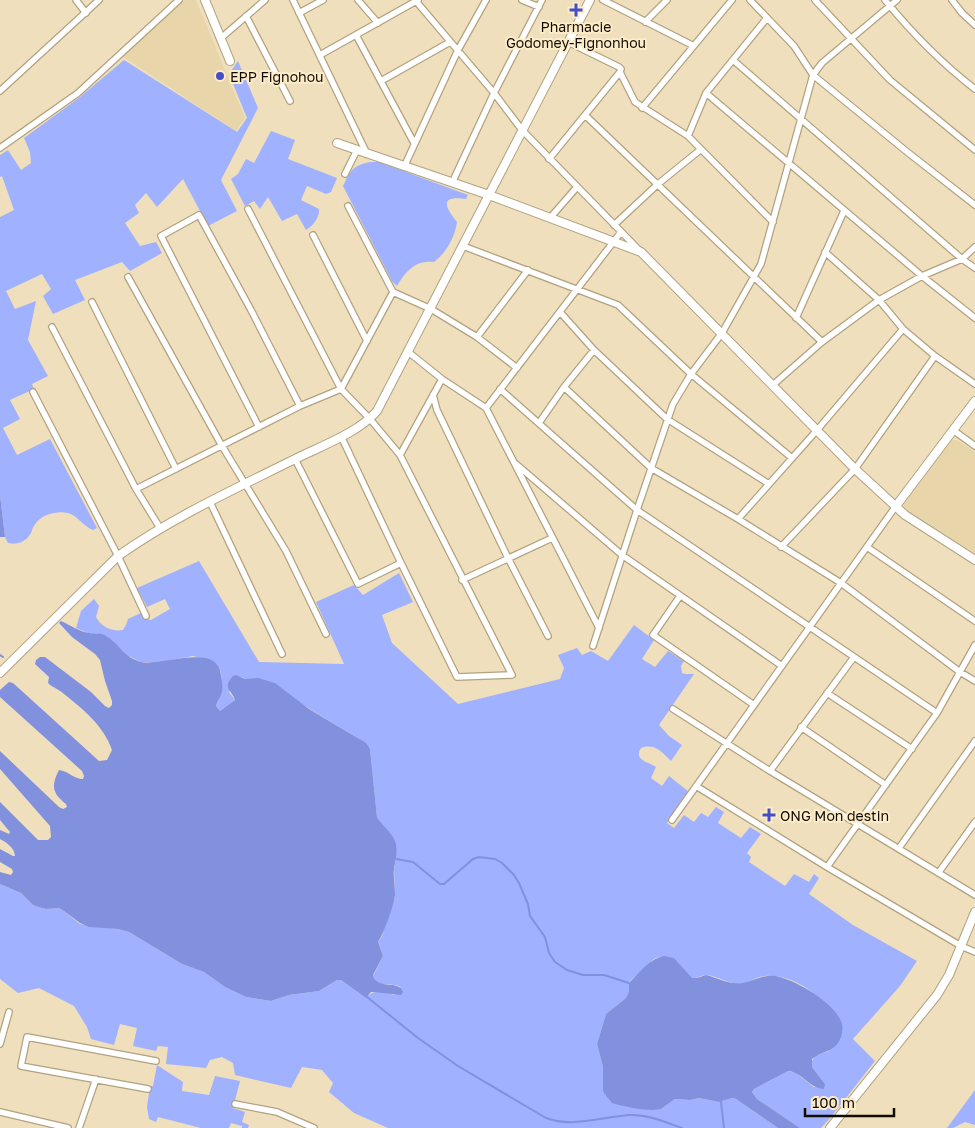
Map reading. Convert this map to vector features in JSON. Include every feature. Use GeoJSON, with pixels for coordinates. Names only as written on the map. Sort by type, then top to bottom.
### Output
{"type":"FeatureCollection","features":[{"type":"Feature","properties":{"kind":"street"},"geometry":{"type":"LineString","coordinates":[[76,0],[86,13]]}},
{"type":"Feature","properties":{"kind":"street"},"geometry":{"type":"LineString","coordinates":[[0,91],[99,0]]}},
{"type":"Feature","properties":{"kind":"street"},"geometry":{"type":"LineString","coordinates":[[0,148],[78,93],[179,0]]}},
{"type":"Feature","properties":{"kind":"street"},"geometry":{"type":"LineString","coordinates":[[204,0],[230,61]]}},
{"type":"Feature","properties":{"kind":"street"},"geometry":{"type":"LineString","coordinates":[[221,38],[265,0]]}},
{"type":"Feature","properties":{"kind":"street"},"geometry":{"type":"LineString","coordinates":[[293,0],[367,154]]}},
{"type":"Feature","properties":{"kind":"street"},"geometry":{"type":"LineString","coordinates":[[299,13],[323,0]]}},
{"type":"Feature","properties":{"kind":"street"},"geometry":{"type":"LineString","coordinates":[[358,0],[378,23]]}},
{"type":"Feature","properties":{"kind":"street"},"geometry":{"type":"LineString","coordinates":[[320,55],[417,0],[522,130],[549,159],[774,384],[855,468],[905,515],[975,560]]}},
{"type":"Feature","properties":{"kind":"street"},"geometry":{"type":"LineString","coordinates":[[404,167],[458,50],[486,0]]}},
{"type":"Feature","properties":{"kind":"street"},"geometry":{"type":"LineString","coordinates":[[522,0],[539,7]]}},
{"type":"Feature","properties":{"kind":"street"},"geometry":{"type":"LineString","coordinates":[[452,183],[494,93],[542,0]]}},
{"type":"Feature","properties":{"kind":"street"},"geometry":{"type":"LineString","coordinates":[[0,673],[118,556],[160,528],[341,436],[370,419],[377,411],[407,351],[431,309],[590,0]]}},
{"type":"Feature","properties":{"kind":"street"},"geometry":{"type":"LineString","coordinates":[[603,0],[692,45]]}},
{"type":"Feature","properties":{"kind":"street"},"geometry":{"type":"LineString","coordinates":[[645,22],[667,0]]}},
{"type":"Feature","properties":{"kind":"street"},"geometry":{"type":"LineString","coordinates":[[642,108],[692,45],[732,0]]}},
{"type":"Feature","properties":{"kind":"street"},"geometry":{"type":"LineString","coordinates":[[750,0],[794,46],[813,75],[906,152],[975,205]]}},
{"type":"Feature","properties":{"kind":"street"},"geometry":{"type":"LineString","coordinates":[[815,0],[890,80],[975,150]]}},
{"type":"Feature","properties":{"kind":"street"},"geometry":{"type":"LineString","coordinates":[[885,0],[940,61],[975,89]]}},
{"type":"Feature","properties":{"kind":"street"},"geometry":{"type":"LineString","coordinates":[[593,646],[667,419],[691,374],[722,332],[761,264],[813,75],[822,63],[897,0]]}},
{"type":"Feature","properties":{"kind":"street"},"geometry":{"type":"LineString","coordinates":[[952,0],[975,25]]}},
{"type":"Feature","properties":{"kind":"street"},"geometry":{"type":"LineString","coordinates":[[246,16],[290,101]]}},
{"type":"Feature","properties":{"kind":"street"},"geometry":{"type":"LineString","coordinates":[[688,136],[706,93],[768,18]]}},
{"type":"Feature","properties":{"kind":"street"},"geometry":{"type":"LineString","coordinates":[[356,35],[414,143]]}},
{"type":"Feature","properties":{"kind":"street"},"geometry":{"type":"LineString","coordinates":[[381,81],[450,42]]}},
{"type":"Feature","properties":{"kind":"street"},"geometry":{"type":"LineString","coordinates":[[568,42],[619,67],[630,95],[635,102],[688,136],[773,222]]}},
{"type":"Feature","properties":{"kind":"street"},"geometry":{"type":"LineString","coordinates":[[733,60],[975,268]]}},
{"type":"Feature","properties":{"kind":"street"},"geometry":{"type":"LineString","coordinates":[[549,159],[620,72]]}},
{"type":"Feature","properties":{"kind":"street"},"geometry":{"type":"LineString","coordinates":[[706,93],[844,211],[975,318]]}},
{"type":"Feature","properties":{"kind":"street"},"geometry":{"type":"LineString","coordinates":[[586,116],[822,342]]}},
{"type":"Feature","properties":{"kind":"street"},"geometry":{"type":"LineString","coordinates":[[338,143],[488,195],[641,252]]}},
{"type":"Feature","properties":{"kind":"street"},"geometry":{"type":"LineString","coordinates":[[345,174],[357,150]]}},
{"type":"Feature","properties":{"kind":"street"},"geometry":{"type":"LineString","coordinates":[[614,225],[658,184],[700,150]]}},
{"type":"Feature","properties":{"kind":"street"},"geometry":{"type":"LineString","coordinates":[[550,218],[577,187]]}},
{"type":"Feature","properties":{"kind":"street"},"geometry":{"type":"LineString","coordinates":[[348,206],[393,292],[431,309],[477,336],[517,368]]}},
{"type":"Feature","properties":{"kind":"street"},"geometry":{"type":"LineString","coordinates":[[248,209],[341,388],[400,455],[512,675],[457,677],[341,436]]}},
{"type":"Feature","properties":{"kind":"street"},"geometry":{"type":"LineString","coordinates":[[796,318],[844,211]]}},
{"type":"Feature","properties":{"kind":"street"},"geometry":{"type":"LineString","coordinates":[[260,427],[161,236],[199,215],[251,310],[300,406]]}},
{"type":"Feature","properties":{"kind":"street"},"geometry":{"type":"LineString","coordinates":[[486,408],[621,232]]}},
{"type":"Feature","properties":{"kind":"street"},"geometry":{"type":"LineString","coordinates":[[313,235],[367,341]]}},
{"type":"Feature","properties":{"kind":"street"},"geometry":{"type":"LineString","coordinates":[[463,246],[618,306],[691,374],[792,458]]}},
{"type":"Feature","properties":{"kind":"street"},"geometry":{"type":"LineString","coordinates":[[774,384],[822,342],[879,300],[922,276],[962,258],[975,248]]}},
{"type":"Feature","properties":{"kind":"street"},"geometry":{"type":"LineString","coordinates":[[825,252],[879,300],[903,329],[935,356],[975,384]]}},
{"type":"Feature","properties":{"kind":"street"},"geometry":{"type":"LineString","coordinates":[[477,336],[528,270]]}},
{"type":"Feature","properties":{"kind":"street"},"geometry":{"type":"LineString","coordinates":[[128,277],[222,446],[286,551],[326,634]]}},
{"type":"Feature","properties":{"kind":"street"},"geometry":{"type":"LineString","coordinates":[[136,489],[300,406],[341,388],[393,292]]}},
{"type":"Feature","properties":{"kind":"street"},"geometry":{"type":"LineString","coordinates":[[92,302],[176,469]]}},
{"type":"Feature","properties":{"kind":"street"},"geometry":{"type":"LineString","coordinates":[[560,312],[594,350],[667,419],[769,484]]}},
{"type":"Feature","properties":{"kind":"street"},"geometry":{"type":"LineString","coordinates":[[52,327],[136,489],[160,528]]}},
{"type":"Feature","properties":{"kind":"street"},"geometry":{"type":"LineString","coordinates":[[738,519],[903,329]]}},
{"type":"Feature","properties":{"kind":"street"},"geometry":{"type":"LineString","coordinates":[[539,423],[564,387],[594,350]]}},
{"type":"Feature","properties":{"kind":"street"},"geometry":{"type":"LineString","coordinates":[[407,351],[486,408],[599,628]]}},
{"type":"Feature","properties":{"kind":"street"},"geometry":{"type":"LineString","coordinates":[[781,547],[855,468],[935,356]]}},
{"type":"Feature","properties":{"kind":"street"},"geometry":{"type":"LineString","coordinates":[[400,455],[442,378]]}},
{"type":"Feature","properties":{"kind":"street"},"geometry":{"type":"LineString","coordinates":[[564,387],[651,468],[841,583],[960,672],[975,681]]}},
{"type":"Feature","properties":{"kind":"street"},"geometry":{"type":"LineString","coordinates":[[500,389],[637,510],[937,713]]}},
{"type":"Feature","properties":{"kind":"street"},"geometry":{"type":"LineString","coordinates":[[33,392],[118,556],[146,616]]}},
{"type":"Feature","properties":{"kind":"street"},"geometry":{"type":"LineString","coordinates":[[433,395],[437,410],[508,558],[548,636]]}},
{"type":"Feature","properties":{"kind":"street"},"geometry":{"type":"LineString","coordinates":[[672,820],[896,506],[975,401]]}},
{"type":"Feature","properties":{"kind":"street"},"geometry":{"type":"LineString","coordinates":[[952,430],[975,446]]}},
{"type":"Feature","properties":{"kind":"street"},"geometry":{"type":"LineString","coordinates":[[295,459],[358,584],[401,563]]}},
{"type":"Feature","properties":{"kind":"street"},"geometry":{"type":"LineString","coordinates":[[513,461],[622,555],[782,666]]}},
{"type":"Feature","properties":{"kind":"street"},"geometry":{"type":"LineString","coordinates":[[210,502],[282,654]]}},
{"type":"Feature","properties":{"kind":"street"},"geometry":{"type":"LineString","coordinates":[[462,580],[552,538]]}},
{"type":"Feature","properties":{"kind":"street"},"geometry":{"type":"LineString","coordinates":[[867,547],[975,621]]}},
{"type":"Feature","properties":{"kind":"street"},"geometry":{"type":"LineString","coordinates":[[680,596],[653,635],[754,705]]}},
{"type":"Feature","properties":{"kind":"street"},"geometry":{"type":"LineString","coordinates":[[827,866],[937,713],[975,645]]}},
{"type":"Feature","properties":{"kind":"street"},"geometry":{"type":"LineString","coordinates":[[770,771],[854,657]]}},
{"type":"Feature","properties":{"kind":"street"},"geometry":{"type":"LineString","coordinates":[[827,693],[912,749]]}},
{"type":"Feature","properties":{"kind":"street"},"geometry":{"type":"LineString","coordinates":[[673,709],[726,744],[975,895]]}},
{"type":"Feature","properties":{"kind":"street"},"geometry":{"type":"LineString","coordinates":[[801,727],[886,784]]}},
{"type":"Feature","properties":{"kind":"street"},"geometry":{"type":"LineString","coordinates":[[898,848],[975,741]]}},
{"type":"Feature","properties":{"kind":"street"},"geometry":{"type":"LineString","coordinates":[[696,786],[961,946],[975,952]]}},
{"type":"Feature","properties":{"kind":"street"},"geometry":{"type":"LineString","coordinates":[[939,872],[975,822]]}},
{"type":"Feature","properties":{"kind":"street"},"geometry":{"type":"LineString","coordinates":[[830,1128],[937,995],[949,975],[975,912]]}},
{"type":"Feature","properties":{"kind":"street"},"geometry":{"type":"LineString","coordinates":[[0,1044],[9,1012]]}},
{"type":"Feature","properties":{"kind":"street"},"geometry":{"type":"LineString","coordinates":[[148,1089],[21,1066],[27,1037],[156,1060]]}},
{"type":"Feature","properties":{"kind":"street"},"geometry":{"type":"LineString","coordinates":[[79,1128],[96,1079]]}},
{"type":"Feature","properties":{"kind":"street"},"geometry":{"type":"LineString","coordinates":[[235,1104],[278,1112],[314,1128]]}},
{"type":"Feature","properties":{"kind":"street"},"geometry":{"type":"LineString","coordinates":[[0,1112],[68,1128]]}},
{"type":"Feature","properties":{"kind":"shaded area"},"geometry":{"type":"Polygon","coordinates":[[[184,0],[196,0],[245,118],[236,131],[122,56],[184,0]]]}},
{"type":"Feature","properties":{"kind":"shaded area"},"geometry":{"type":"Polygon","coordinates":[[[124,60],[237,132],[247,118],[229,74],[238,61],[258,108],[221,180],[237,211],[208,226],[183,179],[157,207],[146,193],[135,205],[139,213],[125,223],[140,246],[156,242],[162,253],[130,271],[122,262],[75,280],[85,300],[53,314],[43,296],[51,289],[42,274],[6,291],[15,309],[36,301],[28,340],[48,376],[32,384],[34,389],[10,400],[20,419],[3,428],[17,455],[50,439],[97,528],[93,530],[68,513],[54,513],[44,516],[36,522],[31,533],[24,541],[15,544],[8,543],[5,537],[0,495],[0,217],[14,210],[2,176],[0,177],[0,155],[8,150],[21,170],[31,163],[30,152],[24,138],[80,97],[124,60]]]}},
{"type":"Feature","properties":{"kind":"shaded area"},"geometry":{"type":"Polygon","coordinates":[[[271,131],[295,140],[288,159],[337,178],[331,192],[326,194],[307,186],[301,200],[319,209],[319,212],[316,221],[306,230],[297,214],[282,221],[268,197],[260,209],[254,201],[245,206],[231,179],[238,174],[246,159],[254,163],[271,131]]]}},
{"type":"Feature","properties":{"kind":"shaded area"},"geometry":{"type":"Polygon","coordinates":[[[371,162],[379,162],[468,195],[466,199],[448,200],[447,207],[457,222],[452,239],[446,249],[434,262],[421,263],[412,268],[397,286],[392,281],[343,186],[353,169],[371,162]]]}},
{"type":"Feature","properties":{"kind":"shaded area"},"geometry":{"type":"Polygon","coordinates":[[[952,440],[957,440],[975,452],[975,554],[904,510],[904,504],[952,440]]]}},
{"type":"Feature","properties":{"kind":"shaded area"},"geometry":{"type":"Polygon","coordinates":[[[0,495],[5,537],[0,537],[0,495]]]}},
{"type":"Feature","properties":{"kind":"shaded area"},"geometry":{"type":"Polygon","coordinates":[[[199,561],[259,662],[344,664],[316,602],[354,585],[363,595],[399,573],[413,602],[382,615],[392,643],[458,704],[560,679],[564,668],[558,655],[577,648],[582,655],[591,651],[608,661],[634,625],[654,640],[642,659],[655,667],[668,651],[684,661],[681,666],[682,673],[694,674],[659,725],[669,736],[682,745],[671,761],[654,748],[641,748],[639,752],[640,758],[656,767],[651,778],[662,786],[669,776],[689,792],[667,823],[674,828],[684,815],[694,822],[701,813],[708,817],[716,807],[724,812],[718,823],[741,838],[750,827],[761,834],[747,853],[751,857],[749,862],[785,886],[794,874],[809,882],[814,874],[819,878],[809,894],[853,925],[917,961],[900,986],[853,1039],[875,1061],[831,1117],[821,1128],[800,1128],[757,1099],[752,1092],[754,1089],[788,1071],[796,1073],[814,1087],[825,1084],[811,1063],[815,1056],[829,1051],[840,1019],[825,1003],[807,988],[787,978],[762,976],[739,984],[706,975],[691,978],[674,958],[659,957],[654,959],[629,982],[629,991],[626,998],[606,1014],[597,1044],[603,1067],[603,1091],[638,1109],[661,1109],[675,1099],[690,1100],[699,1098],[719,1102],[732,1098],[778,1128],[388,1128],[354,1113],[329,1092],[333,1083],[322,1070],[302,1067],[291,1088],[235,1075],[233,1063],[222,1057],[210,1060],[206,1068],[166,1064],[168,1047],[158,1046],[156,1051],[133,1046],[137,1028],[120,1024],[114,1045],[91,1039],[87,1027],[74,1006],[39,988],[18,993],[0,979],[0,884],[21,893],[33,905],[46,909],[59,908],[80,924],[129,932],[182,964],[204,972],[225,987],[246,997],[271,1001],[289,995],[319,991],[337,980],[341,980],[366,998],[372,993],[379,992],[394,995],[401,987],[381,984],[374,980],[373,976],[383,956],[378,942],[382,936],[395,897],[394,869],[396,859],[391,834],[381,825],[377,817],[370,749],[359,739],[300,703],[241,677],[229,692],[235,700],[220,711],[216,706],[222,691],[221,672],[217,664],[193,656],[156,663],[141,662],[121,652],[107,636],[88,633],[76,628],[81,611],[94,599],[99,606],[96,617],[101,624],[111,629],[123,630],[128,619],[141,613],[144,618],[151,620],[170,609],[165,599],[147,607],[137,588],[199,561]]]}},
{"type":"Feature","properties":{"kind":"shaded area"},"geometry":{"type":"Polygon","coordinates":[[[61,621],[82,631],[106,635],[126,654],[141,662],[150,663],[188,658],[210,660],[218,666],[221,678],[222,692],[216,706],[220,711],[235,700],[228,688],[228,683],[233,676],[236,675],[245,679],[258,678],[275,683],[309,709],[366,743],[370,749],[377,817],[393,837],[397,851],[394,871],[395,895],[386,926],[378,942],[383,956],[373,975],[374,979],[378,982],[401,988],[403,992],[401,995],[371,992],[366,998],[341,980],[337,980],[319,991],[289,995],[271,1001],[246,997],[225,987],[204,972],[182,964],[129,932],[118,929],[89,927],[59,908],[46,909],[33,905],[21,893],[0,884],[0,872],[11,875],[13,872],[12,869],[0,862],[0,849],[15,856],[12,848],[0,839],[0,830],[9,834],[10,832],[0,820],[0,802],[38,840],[48,840],[51,837],[50,826],[0,769],[0,751],[63,809],[67,807],[66,804],[54,789],[59,770],[80,779],[83,779],[84,776],[82,771],[0,697],[0,690],[9,682],[13,683],[99,761],[107,760],[112,750],[104,733],[92,719],[62,692],[48,683],[49,677],[35,664],[36,660],[40,657],[45,657],[91,692],[105,706],[109,708],[112,705],[100,660],[72,637],[59,623],[61,621]]]}},
{"type":"Feature","properties":{"kind":"shaded area"},"geometry":{"type":"Polygon","coordinates":[[[664,956],[674,958],[692,978],[706,975],[738,983],[767,976],[784,978],[822,999],[837,1014],[842,1027],[839,1041],[833,1048],[812,1059],[812,1067],[825,1084],[824,1089],[814,1086],[797,1074],[788,1071],[754,1089],[752,1092],[757,1099],[800,1128],[778,1128],[732,1098],[719,1102],[699,1098],[690,1100],[675,1099],[661,1109],[653,1110],[619,1105],[612,1103],[607,1097],[603,1091],[603,1067],[597,1044],[606,1014],[626,998],[629,991],[629,983],[641,970],[649,963],[664,956]]]}},
{"type":"Feature","properties":{"kind":"shaded area"},"geometry":{"type":"Polygon","coordinates":[[[157,1065],[183,1082],[182,1091],[209,1095],[215,1076],[240,1081],[233,1108],[245,1112],[242,1122],[249,1125],[248,1128],[242,1128],[242,1126],[231,1123],[229,1128],[201,1128],[158,1117],[156,1122],[149,1119],[147,1107],[150,1086],[153,1086],[157,1065]]]}},
{"type":"Feature","properties":{"kind":"shaded area"},"geometry":{"type":"Polygon","coordinates":[[[975,1090],[975,1125],[965,1122],[953,1128],[947,1128],[975,1090]]]}},
{"type":"Feature","properties":{"kind":"waterway"},"geometry":{"type":"LineString","coordinates":[[396,859],[413,862],[440,884],[444,884],[473,859],[479,857],[495,859],[502,863],[519,883],[528,904],[530,916],[545,937],[549,953],[555,962],[567,970],[583,975],[604,975],[629,983]]}},
{"type":"Feature","properties":{"kind":"waterway"},"geometry":{"type":"LineString","coordinates":[[367,997],[418,1038],[458,1066],[546,1118],[556,1121],[577,1122],[636,1115],[656,1119],[682,1128]]}},
{"type":"Feature","properties":{"kind":"waterway"},"geometry":{"type":"LineString","coordinates":[[721,1102],[724,1128]]}},
{"type":"Feature","properties":{"kind":"place","name":"Pharmacie Godomey-Fignonhou"},"geometry":{"type":"Point","coordinates":[576,10]}},
{"type":"Feature","properties":{"kind":"place","name":"EPP Fignohou"},"geometry":{"type":"Point","coordinates":[220,76]}},
{"type":"Feature","properties":{"kind":"place","name":"ONG Mon destin"},"geometry":{"type":"Point","coordinates":[769,815]}}]}
